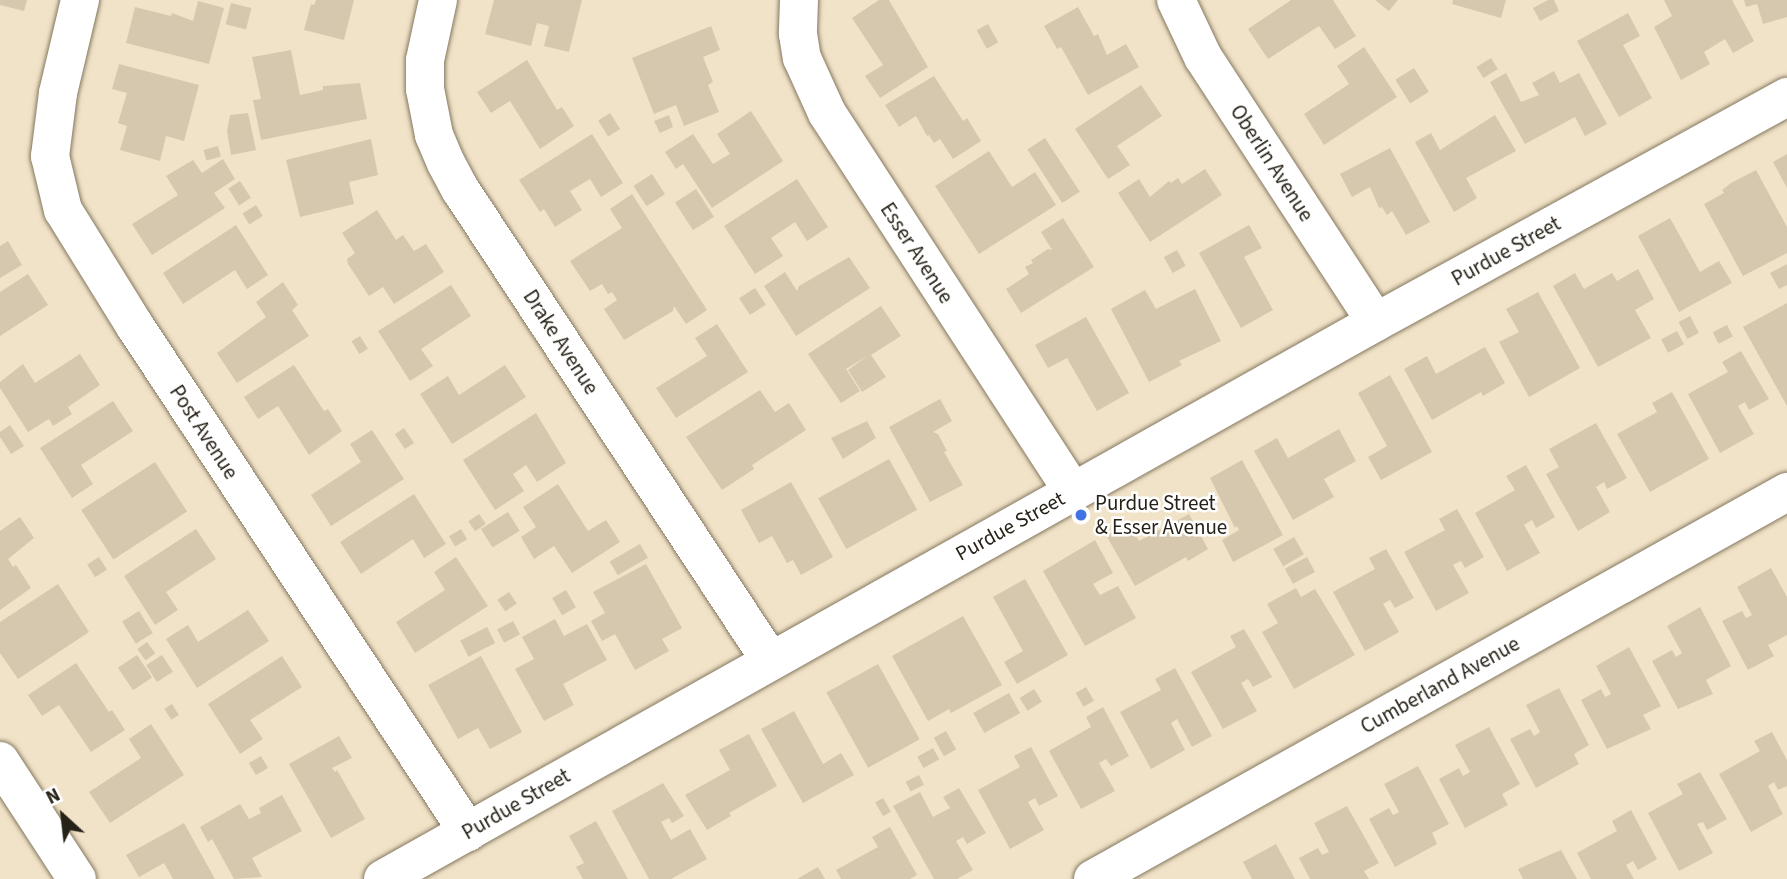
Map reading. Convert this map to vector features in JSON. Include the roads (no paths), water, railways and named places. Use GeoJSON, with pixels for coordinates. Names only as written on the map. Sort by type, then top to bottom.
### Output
{"type":"FeatureCollection","features":[{"type":"Feature","properties":{"kind":"street","name":"Post Avenue"},"geometry":{"type":"LineString","coordinates":[[80,0],[58,93],[50,156],[63,210],[127,315],[468,832]]}},
{"type":"Feature","properties":{"kind":"street","name":"Drake Avenue"},"geometry":{"type":"LineString","coordinates":[[438,0],[425,60],[425,89],[433,135],[446,163],[460,189],[770,660]]}},
{"type":"Feature","properties":{"kind":"street","name":"Esser Avenue"},"geometry":{"type":"LineString","coordinates":[[799,0],[798,34],[802,58],[827,113],[1073,492]]}},
{"type":"Feature","properties":{"kind":"street","name":"Oberlin Avenue"},"geometry":{"type":"LineString","coordinates":[[1176,0],[1203,57],[1376,322]]}},
{"type":"Feature","properties":{"kind":"street","name":"Purdue Street"},"geometry":{"type":"LineString","coordinates":[[383,879],[1376,322],[1787,97]]}},
{"type":"Feature","properties":{"kind":"street","name":"Cumberland Avenue"},"geometry":{"type":"LineString","coordinates":[[1093,879],[1787,492]]}},
{"type":"Feature","properties":{"kind":"street"},"geometry":{"type":"LineString","coordinates":[[0,761],[77,879]]}},
{"type":"Feature","properties":{"kind":"place","name":"Purdue Street & Esser Avenue"},"geometry":{"type":"Point","coordinates":[1081,515]}}]}
